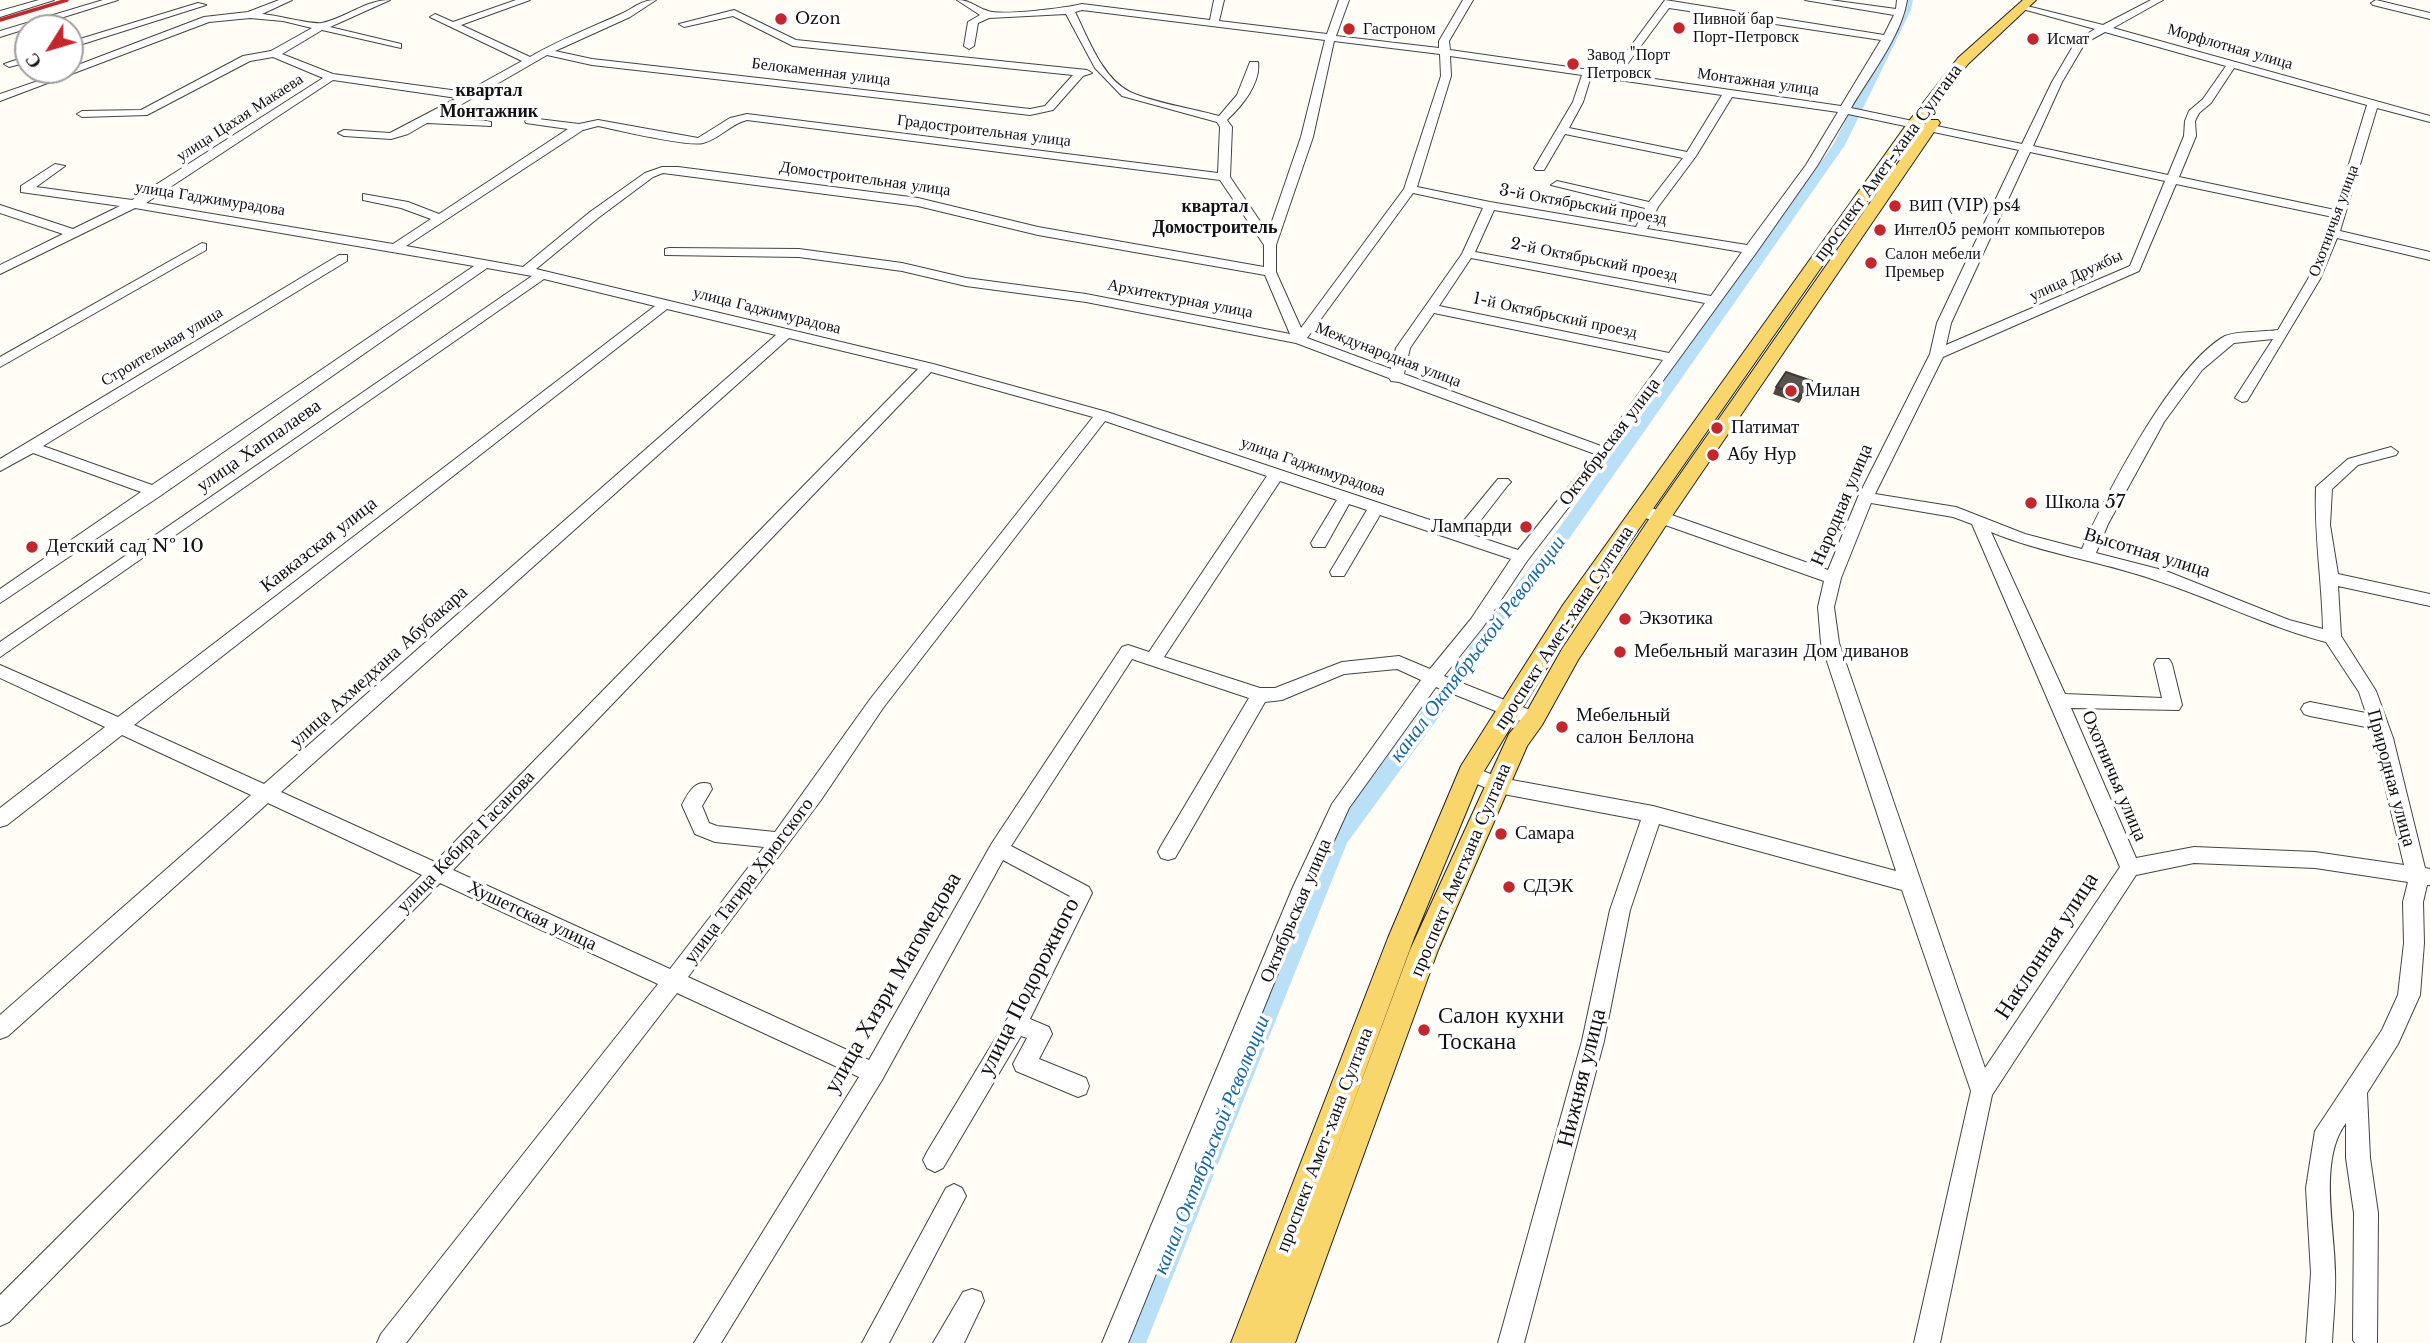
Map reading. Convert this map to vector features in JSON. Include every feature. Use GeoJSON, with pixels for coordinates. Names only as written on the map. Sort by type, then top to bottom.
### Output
{"type":"FeatureCollection","features":[{"type":"Feature","properties":{"kind":"main road","name":"проспект Амет-хана Султана"},"geometry":{"type":"LineString","coordinates":[[1248,1343],[1401,939],[1470,773],[1571,610],[1650,515],[1921,127],[1963,61],[2033,4]]}},
{"type":"Feature","properties":{"kind":"main road","name":"проспект Аметхана Султана"},"geometry":{"type":"LineString","coordinates":[[1278,1343],[1424,950],[1517,741],[1534,719],[1650,515]]}},
{"type":"Feature","properties":{"kind":"street"},"geometry":{"type":"LineString","coordinates":[[0,14],[49,0]]}},
{"type":"Feature","properties":{"kind":"street"},"geometry":{"type":"LineString","coordinates":[[0,34],[113,0]]}},
{"type":"Feature","properties":{"kind":"street"},"geometry":{"type":"LineString","coordinates":[[250,15],[287,0]]}},
{"type":"Feature","properties":{"kind":"street","name":"улица Цахая Макаева"},"geometry":{"type":"LineString","coordinates":[[274,54],[319,28],[385,0]]}},
{"type":"Feature","properties":{"kind":"street"},"geometry":{"type":"LineString","coordinates":[[453,25],[525,0]]}},
{"type":"Feature","properties":{"kind":"street"},"geometry":{"type":"LineString","coordinates":[[344,133],[391,136],[469,96],[545,52],[627,15],[651,0]]}},
{"type":"Feature","properties":{"kind":"street"},"geometry":{"type":"LineString","coordinates":[[962,0],[987,15]]}},
{"type":"Feature","properties":{"kind":"street"},"geometry":{"type":"LineString","coordinates":[[1214,23],[1219,0]]}},
{"type":"Feature","properties":{"kind":"street"},"geometry":{"type":"LineString","coordinates":[[1269,245],[1307,137],[1330,39],[1344,0]]}},
{"type":"Feature","properties":{"kind":"street"},"geometry":{"type":"LineString","coordinates":[[1298,340],[1410,190],[1446,76],[1444,41],[1468,0]]}},
{"type":"Feature","properties":{"kind":"street"},"geometry":{"type":"LineString","coordinates":[[1810,0],[1901,6]]}},
{"type":"Feature","properties":{"kind":"street","name":"Народная улица"},"geometry":{"type":"LineString","coordinates":[[1983,1091],[1939,971],[1830,643],[1826,607],[1833,578],[1866,496],[1937,354],[1944,323],[2057,82],[2081,41],[2158,0]]}},
{"type":"Feature","properties":{"kind":"street"},"geometry":{"type":"LineString","coordinates":[[1613,77],[1668,2],[1887,38]]}},
{"type":"Feature","properties":{"kind":"street"},"geometry":{"type":"LineString","coordinates":[[84,40],[200,3],[207,19]]}},
{"type":"Feature","properties":{"kind":"street"},"geometry":{"type":"LineString","coordinates":[[2376,3],[2430,16]]}},
{"type":"Feature","properties":{"kind":"street","name":"Морфлотная улица"},"geometry":{"type":"LineString","coordinates":[[2033,4],[2105,28],[2430,119]]}},
{"type":"Feature","properties":{"kind":"street"},"geometry":{"type":"LineString","coordinates":[[1079,6],[1104,72],[1117,89],[1126,94],[1221,120],[1226,127],[1224,177],[1269,245]]}},
{"type":"Feature","properties":{"kind":"street","name":"Монтажная улица"},"geometry":{"type":"LineString","coordinates":[[987,15],[1079,6],[1445,52],[1729,93],[1850,111],[2340,215]]}},
{"type":"Feature","properties":{"kind":"street","name":"Октябрьская улица"},"geometry":{"type":"LineString","coordinates":[[1115,1343],[1303,887],[1342,804],[1433,677],[1477,622],[1521,557],[1604,452],[1673,358],[1850,111],[1901,6]]}},
{"type":"Feature","properties":{"kind":"street","name":"Белокаменная улица"},"geometry":{"type":"LineString","coordinates":[[684,24],[734,13],[793,43],[1079,74],[1104,72]]}},
{"type":"Feature","properties":{"kind":"street"},"geometry":{"type":"LineString","coordinates":[[0,99],[207,19],[250,15],[283,19],[397,46]]}},
{"type":"Feature","properties":{"kind":"street"},"geometry":{"type":"LineString","coordinates":[[969,46],[973,22],[987,15]]}},
{"type":"Feature","properties":{"kind":"street"},"geometry":{"type":"LineString","coordinates":[[435,17],[531,61]]}},
{"type":"Feature","properties":{"kind":"street","name":"Белокаменная улица"},"geometry":{"type":"LineString","coordinates":[[545,52],[592,62],[1030,112],[1049,108],[1079,74]]}},
{"type":"Feature","properties":{"kind":"street"},"geometry":{"type":"LineString","coordinates":[[82,114],[143,113],[247,58],[274,54]]}},
{"type":"Feature","properties":{"kind":"street","name":"улица Цахая Макаева"},"geometry":{"type":"LineString","coordinates":[[274,54],[331,77]]}},
{"type":"Feature","properties":{"kind":"street"},"geometry":{"type":"LineString","coordinates":[[9,64],[14,63]]}},
{"type":"Feature","properties":{"kind":"street"},"geometry":{"type":"LineString","coordinates":[[1221,120],[1236,106],[1249,85],[1254,64]]}},
{"type":"Feature","properties":{"kind":"street","name":"улица Дружбы"},"geometry":{"type":"LineString","coordinates":[[1937,354],[2135,268],[2190,136],[2190,121],[2194,111],[2207,101],[2232,64]]}},
{"type":"Feature","properties":{"kind":"street"},"geometry":{"type":"LineString","coordinates":[[1540,168],[1578,102],[1587,74]]}},
{"type":"Feature","properties":{"kind":"street"},"geometry":{"type":"LineString","coordinates":[[331,77],[469,96]]}},
{"type":"Feature","properties":{"kind":"street","name":"улица Цахая Макаева"},"geometry":{"type":"LineString","coordinates":[[0,270],[135,204],[331,77]]}},
{"type":"Feature","properties":{"kind":"street"},"geometry":{"type":"LineString","coordinates":[[1640,231],[1652,206],[1690,156],[1729,93]]}},
{"type":"Feature","properties":{"kind":"street","name":"Охотничья улица"},"geometry":{"type":"LineString","coordinates":[[2242,398],[2314,279],[2340,215],[2374,104]]}},
{"type":"Feature","properties":{"kind":"street","name":"Градостроительная улица"},"geometry":{"type":"LineString","coordinates":[[583,125],[598,123],[698,141],[713,137],[740,117],[1224,177]]}},
{"type":"Feature","properties":{"kind":"street"},"geometry":{"type":"LineString","coordinates":[[425,120],[487,124]]}},
{"type":"Feature","properties":{"kind":"street"},"geometry":{"type":"LineString","coordinates":[[530,121],[583,125]]}},
{"type":"Feature","properties":{"kind":"street"},"geometry":{"type":"LineString","coordinates":[[398,246],[583,125]]}},
{"type":"Feature","properties":{"kind":"street"},"geometry":{"type":"LineString","coordinates":[[1562,130],[1690,156]]}},
{"type":"Feature","properties":{"kind":"street","name":"улица Гаджимурадова"},"geometry":{"type":"LineString","coordinates":[[59,166],[25,189],[398,246],[483,265],[526,271],[928,367],[1102,415],[1521,557]]}},
{"type":"Feature","properties":{"kind":"street","name":"Домостроительная улица"},"geometry":{"type":"LineString","coordinates":[[526,271],[594,215],[649,175],[662,170],[678,170],[942,206],[1038,230],[1270,272]]}},
{"type":"Feature","properties":{"kind":"street"},"geometry":{"type":"LineString","coordinates":[[1558,185],[1652,206]]}},
{"type":"Feature","properties":{"kind":"street","name":"3-й Октябрьский проезд"},"geometry":{"type":"LineString","coordinates":[[1410,190],[1752,250]]}},
{"type":"Feature","properties":{"kind":"street"},"geometry":{"type":"LineString","coordinates":[[367,197],[404,205],[440,218]]}},
{"type":"Feature","properties":{"kind":"street"},"geometry":{"type":"LineString","coordinates":[[1396,378],[1403,348],[1468,254],[1490,206]]}},
{"type":"Feature","properties":{"kind":"street"},"geometry":{"type":"LineString","coordinates":[[0,209],[73,233]]}},
{"type":"Feature","properties":{"kind":"street"},"geometry":{"type":"LineString","coordinates":[[2333,233],[2430,256]]}},
{"type":"Feature","properties":{"kind":"street","name":"Международная улица"},"geometry":{"type":"LineString","coordinates":[[1269,245],[1270,272],[1298,340],[1604,452]]}},
{"type":"Feature","properties":{"kind":"street"},"geometry":{"type":"LineString","coordinates":[[0,363],[202,247]]}},
{"type":"Feature","properties":{"kind":"street","name":"Архитектурная улица"},"geometry":{"type":"LineString","coordinates":[[669,252],[799,253],[902,267],[966,282],[1086,298],[1298,340]]}},
{"type":"Feature","properties":{"kind":"street","name":"2-й Октябрьский проезд"},"geometry":{"type":"LineString","coordinates":[[1468,254],[1713,300]]}},
{"type":"Feature","properties":{"kind":"street","name":"Строительная улица"},"geometry":{"type":"LineString","coordinates":[[0,466],[343,258]]}},
{"type":"Feature","properties":{"kind":"street","name":"улица Хаппалаева"},"geometry":{"type":"LineString","coordinates":[[0,597],[483,265]]}},
{"type":"Feature","properties":{"kind":"street","name":"улица Хаппалаева"},"geometry":{"type":"LineString","coordinates":[[0,651],[542,275]]}},
{"type":"Feature","properties":{"kind":"street","name":"Кавказская улица"},"geometry":{"type":"LineString","coordinates":[[0,819],[665,304]]}},
{"type":"Feature","properties":{"kind":"street","name":"1-й Октябрьский проезд"},"geometry":{"type":"LineString","coordinates":[[1430,308],[1673,358]]}},
{"type":"Feature","properties":{"kind":"street"},"geometry":{"type":"LineString","coordinates":[[2087,555],[2100,524],[2157,421],[2197,367],[2230,339],[2283,334]]}},
{"type":"Feature","properties":{"kind":"street","name":"улица Ахмедхана Абубакара"},"geometry":{"type":"LineString","coordinates":[[0,1029],[785,335]]}},
{"type":"Feature","properties":{"kind":"street","name":"улица Кебира Гасанова"},"geometry":{"type":"LineString","coordinates":[[0,1313],[438,873],[928,367]]}},
{"type":"Feature","properties":{"kind":"street","name":"улица Тагира Хрюгского"},"geometry":{"type":"LineString","coordinates":[[390,1343],[673,981],[814,795],[877,703],[1102,415]]}},
{"type":"Feature","properties":{"kind":"street"},"geometry":{"type":"LineString","coordinates":[[31,447],[155,492]]}},
{"type":"Feature","properties":{"kind":"street"},"geometry":{"type":"LineString","coordinates":[[2332,637],[2330,578],[2322,524],[2324,487],[2353,462],[2391,452]]}},
{"type":"Feature","properties":{"kind":"street"},"geometry":{"type":"LineString","coordinates":[[1277,473],[1153,660],[1259,695],[1276,695],[1342,668],[1399,662],[1469,695],[1534,719]]}},
{"type":"Feature","properties":{"kind":"street"},"geometry":{"type":"LineString","coordinates":[[1460,536],[1503,482]]}},
{"type":"Feature","properties":{"kind":"street","name":"Высотная улица"},"geometry":{"type":"LineString","coordinates":[[1866,496],[1945,509],[2020,538],[2161,575],[2284,625],[2332,637]]}},
{"type":"Feature","properties":{"kind":"street"},"geometry":{"type":"LineString","coordinates":[[1320,543],[1346,497]]}},
{"type":"Feature","properties":{"kind":"street"},"geometry":{"type":"LineString","coordinates":[[1338,572],[1377,507]]}},
{"type":"Feature","properties":{"kind":"street"},"geometry":{"type":"LineString","coordinates":[[1650,515],[1833,578]]}},
{"type":"Feature","properties":{"kind":"street","name":"Охотничья улица"},"geometry":{"type":"LineString","coordinates":[[1978,521],[2130,868]]}},
{"type":"Feature","properties":{"kind":"street"},"geometry":{"type":"LineString","coordinates":[[2330,578],[2430,600]]}},
{"type":"Feature","properties":{"kind":"street","name":"Природная улица"},"geometry":{"type":"LineString","coordinates":[[2319,1343],[2323,1273],[2318,1188],[2326,1131],[2356,1091],[2390,1037],[2409,995],[2414,943],[2413,902],[2422,878],[2367,691],[2332,637]]}},
{"type":"Feature","properties":{"kind":"street","name":"улица Хизри Магомедова"},"geometry":{"type":"LineString","coordinates":[[707,1343],[874,1073],[999,849],[1128,651],[1153,660]]}},
{"type":"Feature","properties":{"kind":"street","name":"Охотничья улица"},"geometry":{"type":"LineString","coordinates":[[2059,701],[2173,705],[2163,664]]}},
{"type":"Feature","properties":{"kind":"street","name":"Хушетская улица"},"geometry":{"type":"LineString","coordinates":[[0,671],[874,1073]]}},
{"type":"Feature","properties":{"kind":"street"},"geometry":{"type":"LineString","coordinates":[[1168,852],[1259,695]]}},
{"type":"Feature","properties":{"kind":"street"},"geometry":{"type":"LineString","coordinates":[[2310,709],[2378,722]]}},
{"type":"Feature","properties":{"kind":"street"},"geometry":{"type":"LineString","coordinates":[[1470,773],[1498,785],[1653,814],[1912,884]]}},
{"type":"Feature","properties":{"kind":"street"},"geometry":{"type":"LineString","coordinates":[[703,789],[692,805],[702,828],[715,834],[779,840]]}},
{"type":"Feature","properties":{"kind":"street","name":"Нижняя улица"},"geometry":{"type":"LineString","coordinates":[[1511,1343],[1590,1054],[1620,910],[1653,814]]}},
{"type":"Feature","properties":{"kind":"street","name":"улица Подорожного"},"geometry":{"type":"LineString","coordinates":[[935,1160],[1017,1023],[1082,893],[999,849]]}},
{"type":"Feature","properties":{"kind":"street"},"geometry":{"type":"LineString","coordinates":[[2130,868],[2194,855],[2315,860],[2422,878],[2430,900]]}},
{"type":"Feature","properties":{"kind":"street","name":"Наклонная улица"},"geometry":{"type":"LineString","coordinates":[[1927,1343],[1983,1091],[2130,868]]}},
{"type":"Feature","properties":{"kind":"street"},"geometry":{"type":"LineString","coordinates":[[1017,1023],[1041,1034],[1024,1064],[1078,1086]]}},
{"type":"Feature","properties":{"kind":"street"},"geometry":{"type":"LineString","coordinates":[[2356,1091],[2358,1158],[2366,1213],[2366,1340]]}},
{"type":"Feature","properties":{"kind":"street"},"geometry":{"type":"LineString","coordinates":[[875,1343],[954,1196]]}},
{"type":"Feature","properties":{"kind":"street"},"geometry":{"type":"LineString","coordinates":[[946,1343],[951,1341],[972,1301]]}},
{"type":"Feature","properties":{"kind":"building"},"geometry":{"type":"Polygon","coordinates":[[[1786,372],[1812,381],[1802,395],[1776,387],[1786,372]]]}},
{"type":"Feature","properties":{"kind":"waterway","name":"канал Октябрьской Революции"},"geometry":{"type":"LineString","coordinates":[[1132,1343],[1338,839],[1560,539],[1839,145],[1906,10],[1908,0]]}},
{"type":"Feature","properties":{"kind":"railway"},"geometry":{"type":"LineString","coordinates":[[0,20],[67,0]]}},
{"type":"Feature","properties":{"kind":"place","name":"Ozon"},"geometry":{"type":"Point","coordinates":[781,19]}},
{"type":"Feature","properties":{"kind":"place","name":"Пивной бар Порт-Петровск"},"geometry":{"type":"Point","coordinates":[1679,28]}},
{"type":"Feature","properties":{"kind":"place","name":"Гастроном"},"geometry":{"type":"Point","coordinates":[1349,29]}},
{"type":"Feature","properties":{"kind":"place","name":"Исмат"},"geometry":{"type":"Point","coordinates":[2033,39]}},
{"type":"Feature","properties":{"kind":"place","name":"Завод \"Порт Петровск"},"geometry":{"type":"Point","coordinates":[1573,64]}},
{"type":"Feature","properties":{"kind":"place","name":"ВИП (VIP) ps4"},"geometry":{"type":"Point","coordinates":[1895,206]}},
{"type":"Feature","properties":{"kind":"place","name":"Интел05 ремонт компьютеров"},"geometry":{"type":"Point","coordinates":[1880,230]}},
{"type":"Feature","properties":{"kind":"place","name":"Салон мебели Премьер"},"geometry":{"type":"Point","coordinates":[1871,263]}},
{"type":"Feature","properties":{"kind":"place","name":"Милан"},"geometry":{"type":"Point","coordinates":[1791,391]}},
{"type":"Feature","properties":{"kind":"place","name":"Патимат"},"geometry":{"type":"Point","coordinates":[1717,428]}},
{"type":"Feature","properties":{"kind":"place","name":"Абу Нур"},"geometry":{"type":"Point","coordinates":[1713,455]}},
{"type":"Feature","properties":{"kind":"place","name":"Школа 57"},"geometry":{"type":"Point","coordinates":[2031,503]}},
{"type":"Feature","properties":{"kind":"place","name":"Лампарди"},"geometry":{"type":"Point","coordinates":[1526,527]}},
{"type":"Feature","properties":{"kind":"place","name":"Детский сад № 10"},"geometry":{"type":"Point","coordinates":[32,547]}},
{"type":"Feature","properties":{"kind":"place","name":"Экзотика"},"geometry":{"type":"Point","coordinates":[1625,619]}},
{"type":"Feature","properties":{"kind":"place","name":"Мебельный магазин Дом диванов"},"geometry":{"type":"Point","coordinates":[1620,652]}},
{"type":"Feature","properties":{"kind":"place","name":"Мебельный салон Беллона"},"geometry":{"type":"Point","coordinates":[1562,727]}},
{"type":"Feature","properties":{"kind":"place","name":"Самара"},"geometry":{"type":"Point","coordinates":[1501,834]}},
{"type":"Feature","properties":{"kind":"place","name":"СДЭК"},"geometry":{"type":"Point","coordinates":[1509,887]}},
{"type":"Feature","properties":{"kind":"place","name":"Салон кухни Тоскана"},"geometry":{"type":"Point","coordinates":[1424,1030]}},
{"type":"Feature","properties":{"kind":"district","name":"квартал Монтажник"},"geometry":{"type":"Point","coordinates":[489,101]}},
{"type":"Feature","properties":{"kind":"district","name":"квартал Домостроитель"},"geometry":{"type":"Point","coordinates":[1215,217]}}]}
